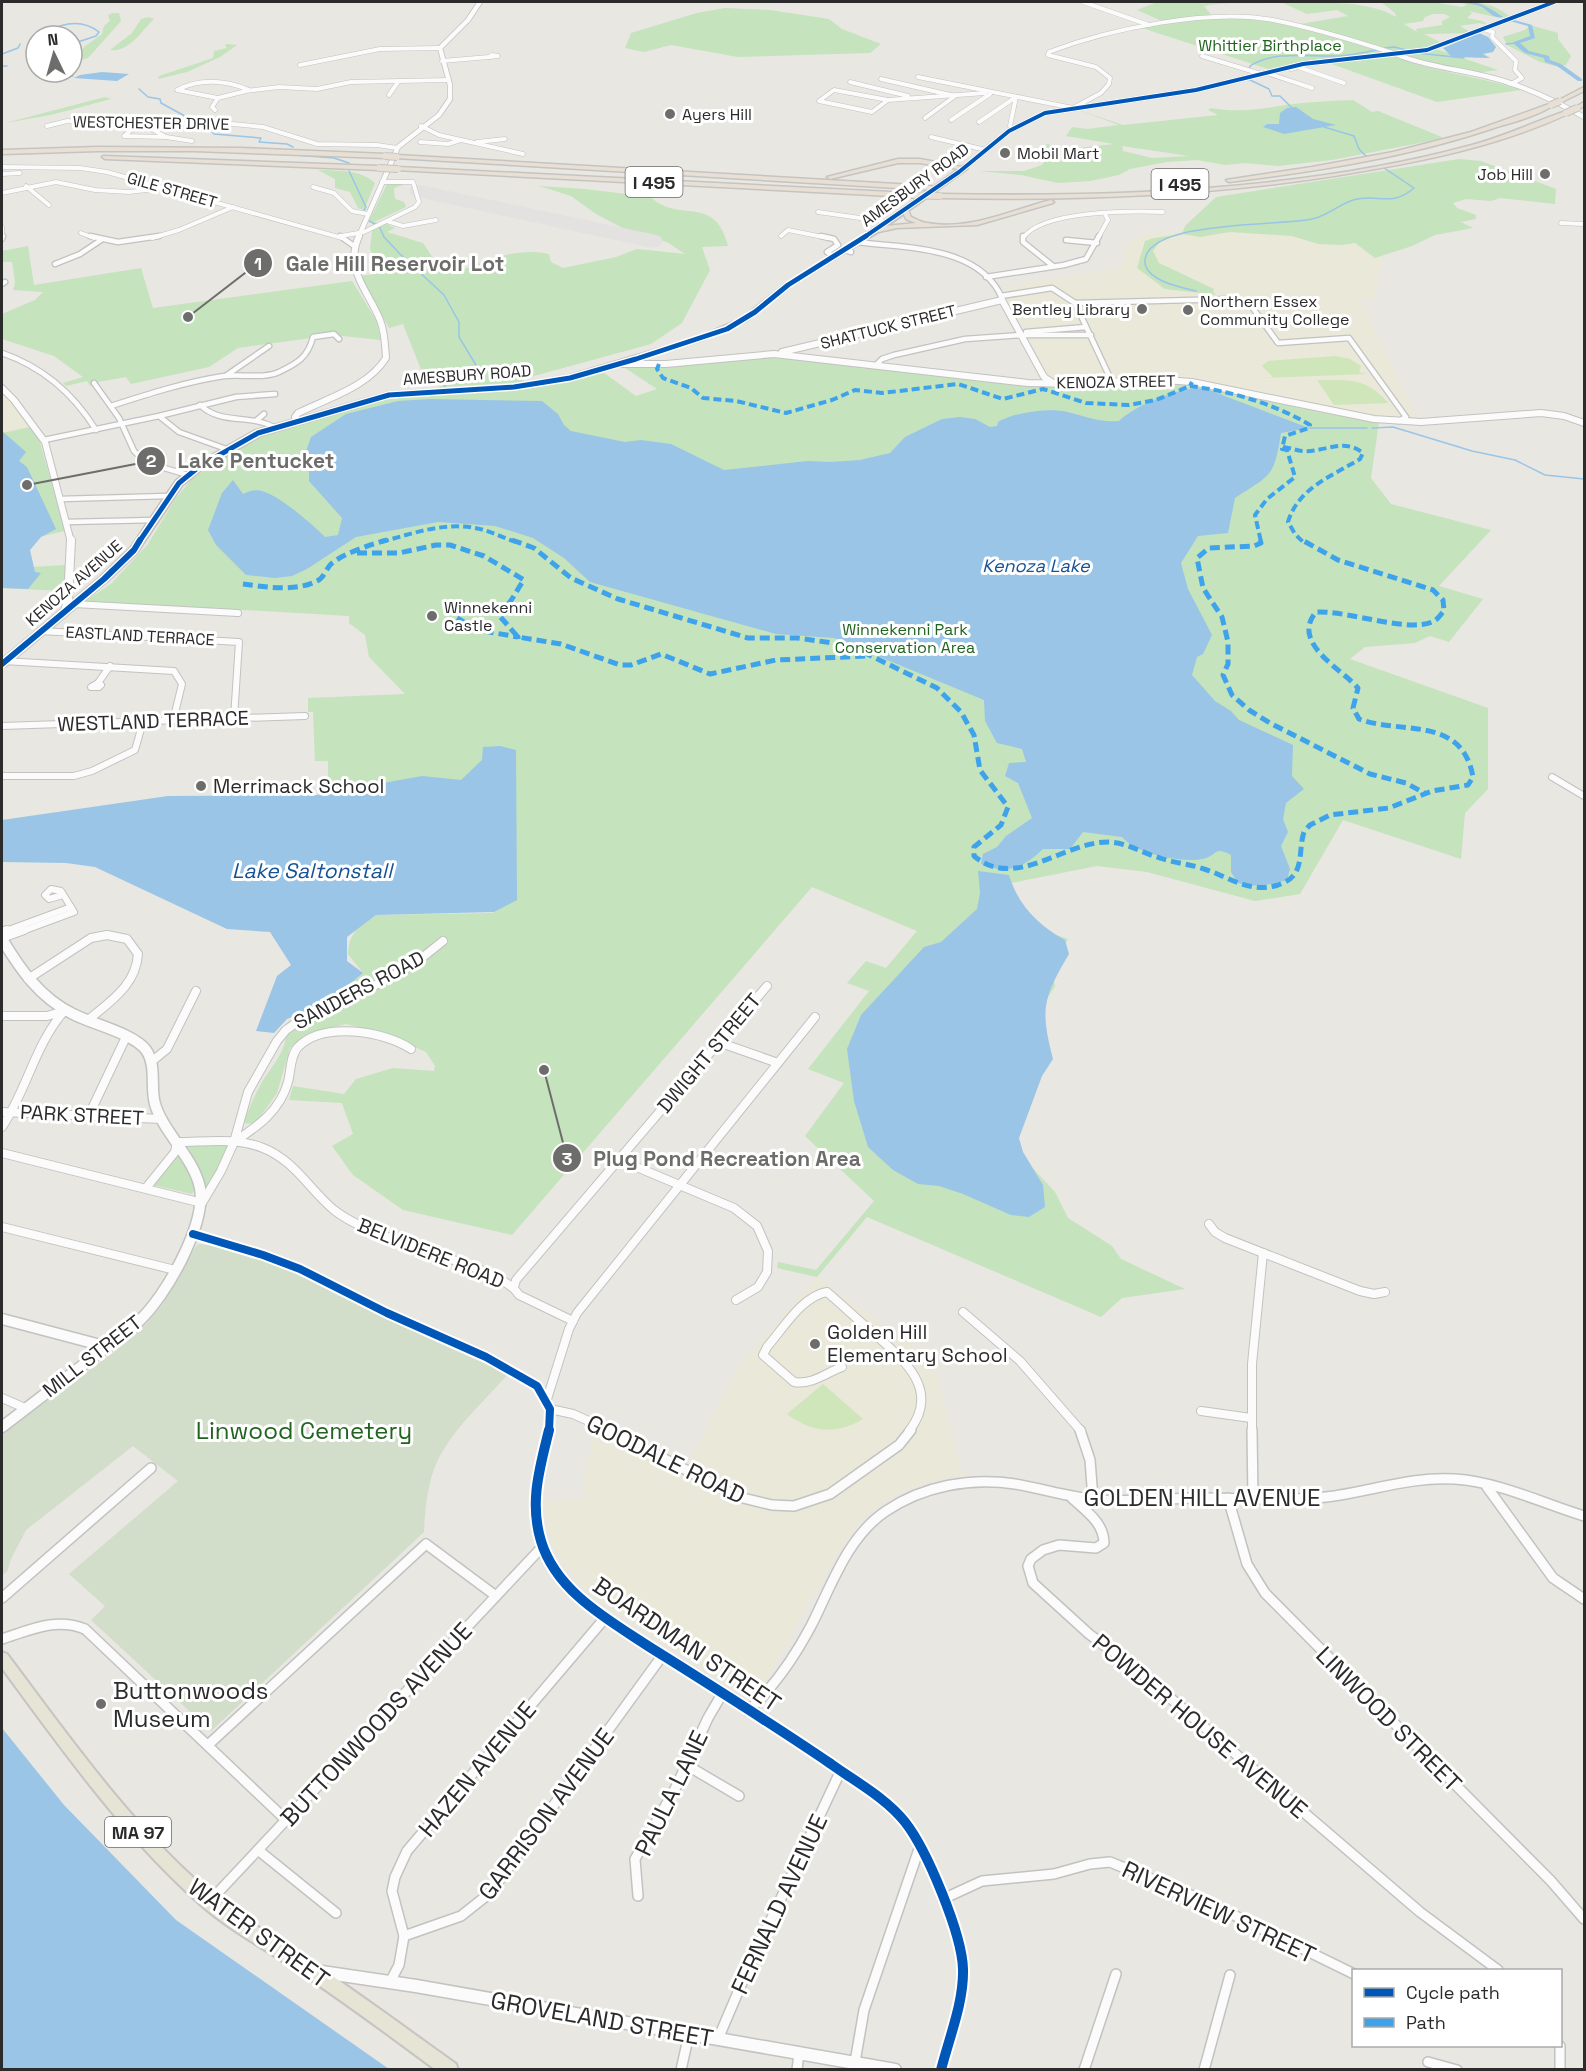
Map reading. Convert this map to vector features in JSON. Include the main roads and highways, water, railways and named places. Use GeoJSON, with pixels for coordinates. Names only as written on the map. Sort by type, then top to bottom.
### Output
{"type":"FeatureCollection","features":[{"type":"Feature","properties":{"kind":"highway","name":"I 495"},"geometry":{"type":"LineString","coordinates":[[2,159],[141,157],[940,192],[1149,186],[1298,172],[1368,160],[1447,142],[1494,128],[1584,89]]}},
{"type":"Feature","properties":{"kind":"highway","name":"I 495"},"geometry":{"type":"LineString","coordinates":[[2,152],[203,148],[385,156],[702,175],[912,191],[931,188],[963,197],[1124,195],[1257,185],[1366,170],[1471,146],[1524,130],[1584,104]]}},
{"type":"Feature","properties":{"kind":"highway"},"geometry":{"type":"LineString","coordinates":[[912,191],[879,182],[866,176],[867,171],[882,165],[902,162],[945,166],[974,160]]}},
{"type":"Feature","properties":{"kind":"highway"},"geometry":{"type":"LineString","coordinates":[[702,175],[819,178],[845,175],[888,162],[909,161],[963,168]]}},
{"type":"Feature","properties":{"kind":"highway"},"geometry":{"type":"LineString","coordinates":[[945,166],[952,173],[951,178]]}},
{"type":"Feature","properties":{"kind":"highway"},"geometry":{"type":"LineString","coordinates":[[889,222],[952,226],[985,222],[1051,201],[1124,195]]}},
{"type":"Feature","properties":{"kind":"highway"},"geometry":{"type":"LineString","coordinates":[[874,231],[917,224],[959,224],[981,221],[993,218],[1000,209],[993,203],[963,197]]}},
{"type":"Feature","properties":{"kind":"highway"},"geometry":{"type":"LineString","coordinates":[[905,210],[908,218],[917,224]]}},
{"type":"Feature","properties":{"kind":"main road"},"geometry":{"type":"LineString","coordinates":[[300,419],[295,417],[298,413],[365,380],[379,369],[386,358],[381,322],[355,270],[354,246],[397,148],[410,134],[439,113],[448,103],[451,92],[440,48],[468,20],[480,2]]}},
{"type":"Feature","properties":{"kind":"main road","name":"AMESBURY ROAD"},"geometry":{"type":"LineString","coordinates":[[300,419],[389,395],[523,386],[570,378],[618,364],[642,361],[727,328],[755,312],[788,285],[848,251],[951,178],[1013,129],[1045,113],[1196,90],[1309,63],[1396,54],[1440,46],[1554,2]]}},
{"type":"Feature","properties":{"kind":"main road"},"geometry":{"type":"LineString","coordinates":[[1396,54],[1422,64],[1511,84],[1584,117]]}},
{"type":"Feature","properties":{"kind":"main road","name":"SHATTUCK STREET"},"geometry":{"type":"LineString","coordinates":[[774,354],[1002,298],[1044,377]]}},
{"type":"Feature","properties":{"kind":"main road","name":"KENOZA STREET"},"geometry":{"type":"LineString","coordinates":[[642,361],[693,363],[774,354],[1028,382],[1112,382],[1151,379],[1200,383],[1344,415],[1399,421],[1428,422],[1541,413],[1562,416],[1584,423]]}},
{"type":"Feature","properties":{"kind":"main road"},"geometry":{"type":"LineString","coordinates":[[1028,382],[1044,377],[1053,383]]}},
{"type":"Feature","properties":{"kind":"main road"},"geometry":{"type":"LineString","coordinates":[[2,388],[20,406],[44,440],[61,499],[70,536],[68,600],[65,611]]}},
{"type":"Feature","properties":{"kind":"main road","name":"KENOZA AVENUE"},"geometry":{"type":"LineString","coordinates":[[3,663],[134,550],[168,496],[188,476],[229,450],[274,427],[300,419]]}},
{"type":"Feature","properties":{"kind":"main road","name":"MILL STREET"},"geometry":{"type":"LineString","coordinates":[[2,938],[28,978],[43,995],[65,1010],[142,1045],[151,1062],[153,1098],[162,1119],[199,1184],[202,1203],[193,1234],[175,1270],[140,1321],[2,1427]]}},
{"type":"Feature","properties":{"kind":"main road"},"geometry":{"type":"LineString","coordinates":[[2,1319],[108,1347]]}},
{"type":"Feature","properties":{"kind":"main road","name":"WATER STREET"},"geometry":{"type":"LineString","coordinates":[[2,1658],[78,1761],[168,1865],[209,1902],[450,2070]]}},
{"type":"Feature","properties":{"kind":"main road","name":"GROVELAND STREET"},"geometry":{"type":"LineString","coordinates":[[309,1970],[895,2070]]}},
{"type":"Feature","properties":{"kind":"water"},"geometry":{"type":"Polygon","coordinates":[[[1479,33],[1488,37],[1496,47],[1493,52],[1483,54],[1490,58],[1452,57],[1443,48],[1479,33]]]}},
{"type":"Feature","properties":{"kind":"water"},"geometry":{"type":"Polygon","coordinates":[[[102,72],[129,74],[117,81],[84,79],[84,74],[102,72]]]}},
{"type":"Feature","properties":{"kind":"water"},"geometry":{"type":"Polygon","coordinates":[[[1296,107],[1313,119],[1336,125],[1284,134],[1263,127],[1267,124],[1279,124],[1280,113],[1287,108],[1296,107]]]}},
{"type":"Feature","properties":{"kind":"water","name":"Kenoza Lake"},"geometry":{"type":"Polygon","coordinates":[[[1195,388],[1209,390],[1309,428],[1281,433],[1276,458],[1269,473],[1235,498],[1228,533],[1198,536],[1181,563],[1188,589],[1212,635],[1203,654],[1197,657],[1192,675],[1215,701],[1231,711],[1239,720],[1293,745],[1292,776],[1304,789],[1286,803],[1283,819],[1288,832],[1281,846],[1290,869],[1287,880],[1257,886],[1238,883],[1231,872],[1231,855],[1225,852],[1218,851],[1202,859],[1183,860],[1159,856],[1137,848],[1122,837],[1083,832],[1070,849],[1043,849],[1029,861],[1015,868],[999,869],[981,864],[983,854],[997,847],[1006,836],[1032,818],[1018,783],[1005,776],[1009,763],[1026,762],[1022,749],[997,743],[985,721],[984,700],[834,638],[776,634],[590,582],[564,558],[533,538],[495,526],[438,522],[356,537],[307,569],[292,576],[275,578],[246,575],[216,545],[208,530],[222,493],[233,480],[243,494],[259,490],[278,498],[325,537],[338,535],[342,518],[309,481],[309,471],[302,463],[311,437],[346,414],[398,401],[430,399],[542,401],[558,414],[564,425],[571,431],[625,442],[641,440],[671,444],[724,470],[808,461],[860,460],[890,453],[905,437],[942,419],[960,417],[975,419],[990,427],[997,426],[998,422],[1020,414],[1056,410],[1098,420],[1119,421],[1135,409],[1155,400],[1175,392],[1195,388]]]}},
{"type":"Feature","properties":{"kind":"water"},"geometry":{"type":"Polygon","coordinates":[[[2,431],[26,452],[19,461],[27,467],[56,529],[41,537],[30,550],[35,572],[41,573],[28,589],[2,588],[2,431]]]}},
{"type":"Feature","properties":{"kind":"water","name":"Lake Saltonstall"},"geometry":{"type":"Polygon","coordinates":[[[500,746],[516,750],[517,900],[494,912],[376,915],[347,937],[347,961],[363,973],[323,1006],[287,1019],[274,1033],[256,1031],[277,976],[291,965],[270,932],[227,929],[95,867],[66,863],[2,862],[2,820],[168,796],[317,795],[422,776],[461,780],[482,760],[483,747],[500,746]]]}},
{"type":"Feature","properties":{"kind":"water"},"geometry":{"type":"Polygon","coordinates":[[[978,871],[1009,875],[1018,896],[1030,913],[1046,928],[1065,940],[1069,954],[1054,982],[1046,1004],[1046,1028],[1053,1059],[1042,1076],[1019,1138],[1023,1152],[1043,1185],[1045,1207],[1029,1217],[1011,1215],[939,1186],[918,1184],[893,1170],[868,1147],[854,1101],[847,1049],[861,1015],[924,947],[941,942],[977,909],[980,893],[978,871]]]}},
{"type":"Feature","properties":{"kind":"water"},"geometry":{"type":"Polygon","coordinates":[[[2,1728],[64,1805],[176,1920],[389,2069],[2,2069],[2,1728]]]}},
{"type":"Feature","properties":{"kind":"waterway"},"geometry":{"type":"LineString","coordinates":[[1465,2],[1484,6],[1488,11],[1501,17]]}},
{"type":"Feature","properties":{"kind":"waterway"},"geometry":{"type":"LineString","coordinates":[[1512,20],[1530,25],[1533,37],[1516,43],[1527,52],[1547,57],[1547,61],[1559,65],[1580,80]]}},
{"type":"Feature","properties":{"kind":"waterway"},"geometry":{"type":"LineString","coordinates":[[66,24],[82,24]]}},
{"type":"Feature","properties":{"kind":"waterway"},"geometry":{"type":"LineString","coordinates":[[84,25],[99,32],[96,36],[84,40]]}},
{"type":"Feature","properties":{"kind":"waterway"},"geometry":{"type":"LineString","coordinates":[[1506,44],[1516,43]]}},
{"type":"Feature","properties":{"kind":"waterway"},"geometry":{"type":"LineString","coordinates":[[2,54],[18,48],[20,44]]}},
{"type":"Feature","properties":{"kind":"waterway"},"geometry":{"type":"LineString","coordinates":[[1385,48],[1394,47],[1407,50]]}},
{"type":"Feature","properties":{"kind":"waterway"},"geometry":{"type":"LineString","coordinates":[[1249,70],[1250,66],[1259,61],[1281,56],[1339,56],[1377,50]]}},
{"type":"Feature","properties":{"kind":"waterway"},"geometry":{"type":"LineString","coordinates":[[1417,53],[1464,58]]}},
{"type":"Feature","properties":{"kind":"waterway"},"geometry":{"type":"LineString","coordinates":[[2,66],[7,66]]}},
{"type":"Feature","properties":{"kind":"waterway"},"geometry":{"type":"LineString","coordinates":[[1248,79],[1269,89],[1272,96],[1280,96],[1292,108]]}},
{"type":"Feature","properties":{"kind":"waterway"},"geometry":{"type":"LineString","coordinates":[[139,89],[148,97],[160,99],[161,103],[194,121]]}},
{"type":"Feature","properties":{"kind":"waterway"},"geometry":{"type":"LineString","coordinates":[[205,123],[214,134],[261,138],[259,142],[287,144],[293,147]]}},
{"type":"Feature","properties":{"kind":"waterway"},"geometry":{"type":"LineString","coordinates":[[1324,127],[1354,136],[1359,149],[1368,158]]}},
{"type":"Feature","properties":{"kind":"waterway"},"geometry":{"type":"LineString","coordinates":[[296,155],[334,158],[349,163]]}},
{"type":"Feature","properties":{"kind":"waterway"},"geometry":{"type":"LineString","coordinates":[[1196,291],[1166,283],[1150,273],[1145,266],[1145,260],[1152,247],[1168,238],[1191,231],[1312,219],[1353,200],[1391,199],[1406,194],[1414,188],[1384,168]]}},
{"type":"Feature","properties":{"kind":"waterway"},"geometry":{"type":"LineString","coordinates":[[349,171],[366,207],[364,211]]}},
{"type":"Feature","properties":{"kind":"waterway"},"geometry":{"type":"LineString","coordinates":[[369,221],[375,224]]}},
{"type":"Feature","properties":{"kind":"waterway"},"geometry":{"type":"LineString","coordinates":[[379,226],[384,237],[400,254],[444,295],[459,322],[459,337],[479,370],[452,377],[444,387]]}},
{"type":"Feature","properties":{"kind":"waterway"},"geometry":{"type":"LineString","coordinates":[[1372,428],[1393,427],[1472,451],[1515,460],[1545,475],[1584,479]]}},
{"type":"Feature","properties":{"kind":"waterway"},"geometry":{"type":"LineString","coordinates":[[1309,428],[1367,428]]}},
{"type":"Feature","properties":{"kind":"place","name":"Ayers Hill"},"geometry":{"type":"Point","coordinates":[670,114]}},
{"type":"Feature","properties":{"kind":"place","name":"Mobil Mart"},"geometry":{"type":"Point","coordinates":[1005,153]}},
{"type":"Feature","properties":{"kind":"place","name":"Job Hill"},"geometry":{"type":"Point","coordinates":[1545,174]}},
{"type":"Feature","properties":{"kind":"place","name":"Bentley Library"},"geometry":{"type":"Point","coordinates":[1142,309]}},
{"type":"Feature","properties":{"kind":"place","name":"Northern Essex Community College"},"geometry":{"type":"Point","coordinates":[1188,310]}},
{"type":"Feature","properties":{"kind":"place","name":"Gale Hill Reservoir Lot"},"geometry":{"type":"Point","coordinates":[188,317]}},
{"type":"Feature","properties":{"kind":"place","name":"Lake Pentucket"},"geometry":{"type":"Point","coordinates":[27,485]}},
{"type":"Feature","properties":{"kind":"place","name":"Winnekenni Castle"},"geometry":{"type":"Point","coordinates":[432,616]}},
{"type":"Feature","properties":{"kind":"place","name":"Merrimack School"},"geometry":{"type":"Point","coordinates":[201,786]}},
{"type":"Feature","properties":{"kind":"place","name":"Plug Pond Recreation Area"},"geometry":{"type":"Point","coordinates":[544,1070]}},
{"type":"Feature","properties":{"kind":"place","name":"Golden Hill Elementary School"},"geometry":{"type":"Point","coordinates":[815,1344]}},
{"type":"Feature","properties":{"kind":"place","name":"Buttonwoods Museum"},"geometry":{"type":"Point","coordinates":[101,1704]}},
{"type":"Feature","properties":{"kind":"park label","name":"Whittier Birthplace"},"geometry":{"type":"Point","coordinates":[1270,45]}},
{"type":"Feature","properties":{"kind":"park label","name":"Winnekenni Park Conservation Area"},"geometry":{"type":"Point","coordinates":[905,638]}},
{"type":"Feature","properties":{"kind":"park label","name":"Linwood Cemetery"},"geometry":{"type":"Point","coordinates":[304,1430]}}]}
